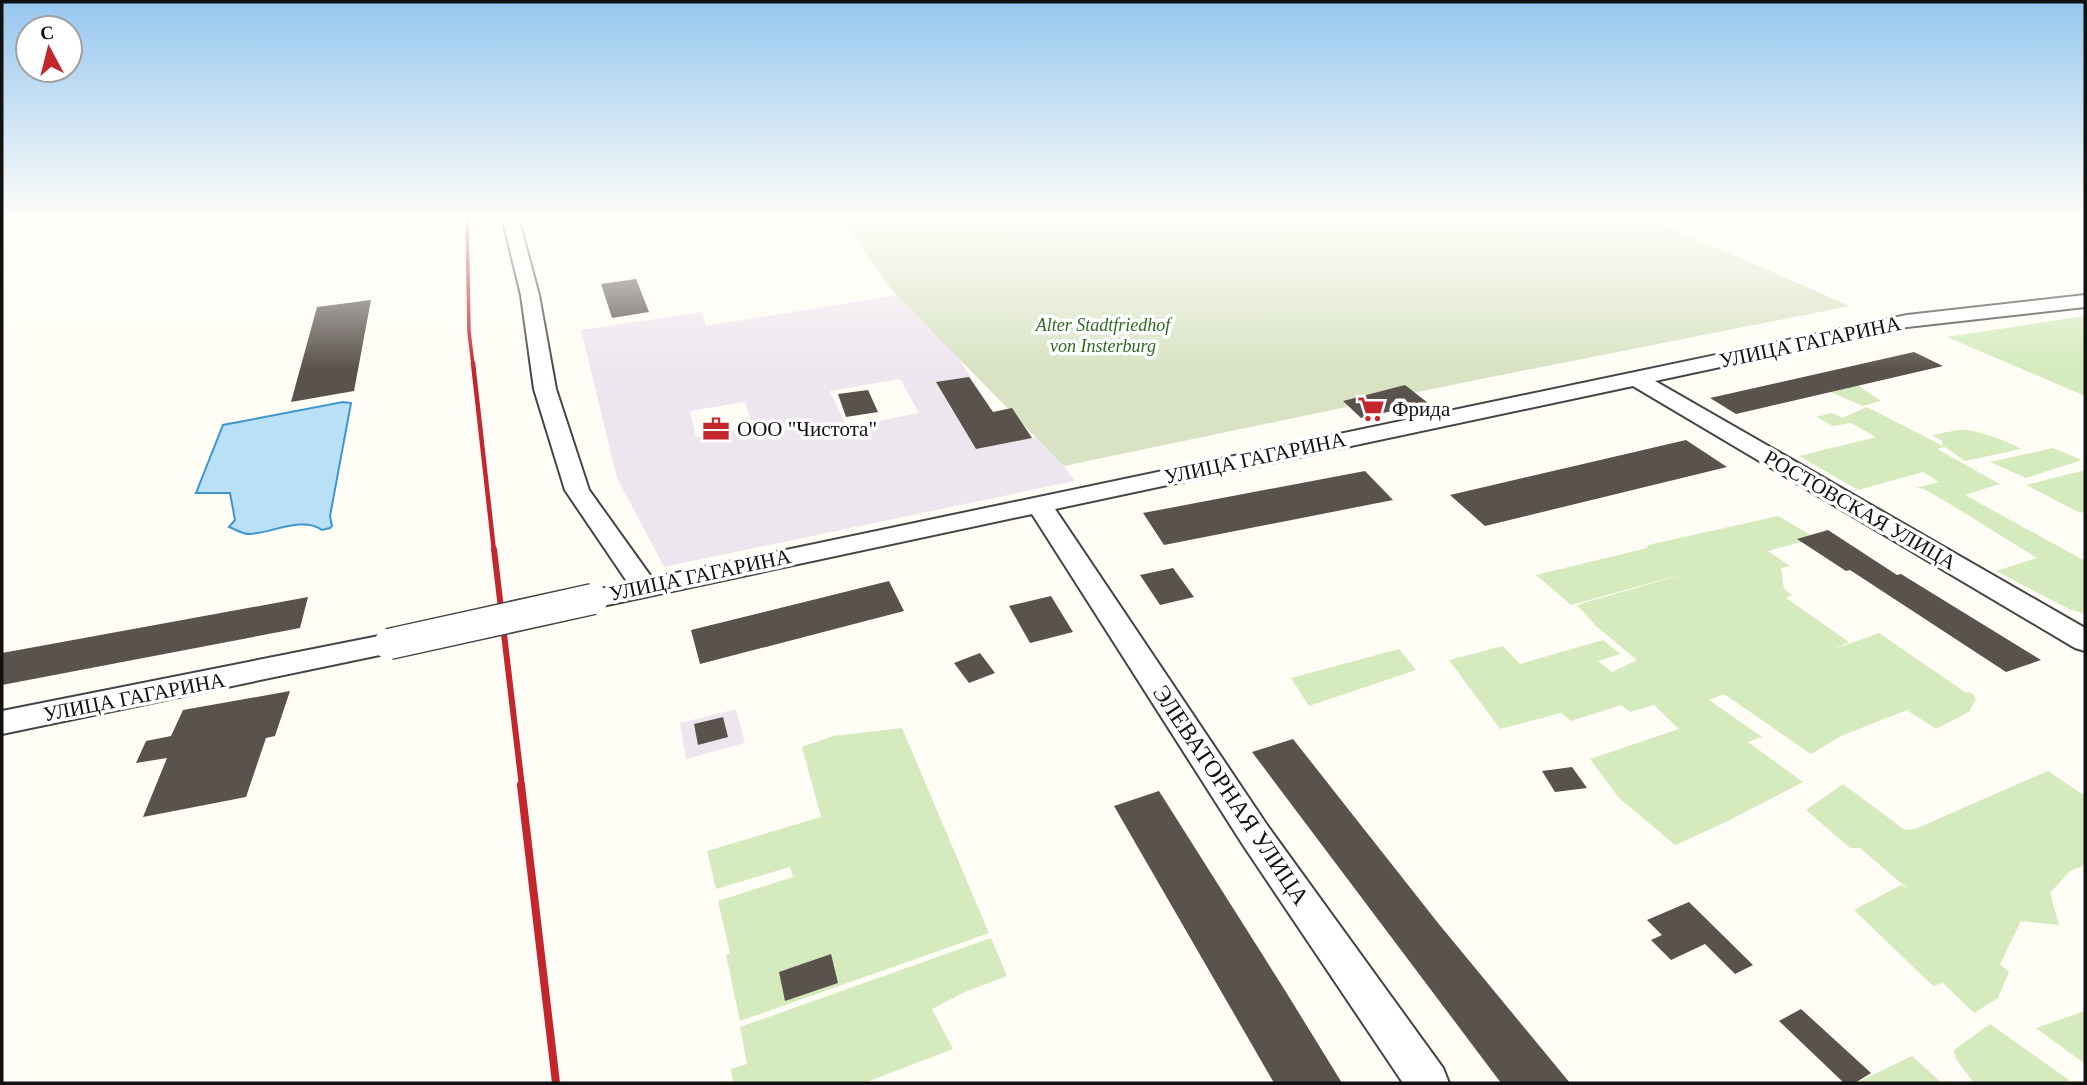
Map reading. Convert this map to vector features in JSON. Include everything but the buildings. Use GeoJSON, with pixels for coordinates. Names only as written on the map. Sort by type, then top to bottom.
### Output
{"type":"FeatureCollection","features":[{"type":"Feature","properties":{"kind":"street"},"geometry":{"type":"LineString","coordinates":[[523,268],[545,389],[577,490],[645,587]]}},
{"type":"Feature","properties":{"kind":"street","name":"УЛИЦА ГАГАРИНА"},"geometry":{"type":"LineString","coordinates":[[2,723],[389,644],[1038,503],[1907,321],[2085,301]]}},
{"type":"Feature","properties":{"kind":"street","name":"РОСТОВСКАЯ УЛИЦА"},"geometry":{"type":"LineString","coordinates":[[1635,378],[2085,641]]}},
{"type":"Feature","properties":{"kind":"street","name":"ЭЛЕВАТОРНАЯ УЛИЦА"},"geometry":{"type":"LineString","coordinates":[[1038,503],[1255,835],[1428,1083]]}},
{"type":"Feature","properties":{"kind":"shaded area"},"geometry":{"type":"Polygon","coordinates":[[[916,292],[993,412],[1013,408],[1032,438],[1042,436],[1075,481],[664,567],[617,478],[581,330],[702,312],[706,326],[916,292]],[[900,379],[830,391],[847,427],[919,413],[900,379]],[[745,402],[690,411],[696,437],[753,427],[745,402]]]}},
{"type":"Feature","properties":{"kind":"shaded area"},"geometry":{"type":"Polygon","coordinates":[[[736,709],[745,743],[686,759],[680,723],[736,709]]]}},
{"type":"Feature","properties":{"kind":"green space","name":"Alter Stadtfriedhof von Insterburg"},"geometry":{"type":"Polygon","coordinates":[[[876,268],[1762,268],[1850,306],[1471,381],[1064,466],[891,289],[876,268]]]}},
{"type":"Feature","properties":{"kind":"green space"},"geometry":{"type":"Polygon","coordinates":[[[2085,316],[2085,396],[1947,337],[2085,316]]]}},
{"type":"Feature","properties":{"kind":"green space"},"geometry":{"type":"Polygon","coordinates":[[[1851,381],[1881,401],[1863,406],[1821,388],[1851,381]]]}},
{"type":"Feature","properties":{"kind":"green space"},"geometry":{"type":"Polygon","coordinates":[[[1867,407],[1943,446],[1942,441],[1932,435],[1967,430],[1995,437],[2021,449],[1965,461],[1945,447],[1937,449],[2000,484],[1965,495],[2085,561],[2085,614],[2069,609],[1996,571],[2037,558],[1945,501],[1924,489],[1916,488],[1939,482],[1923,472],[1858,490],[1799,456],[1876,437],[1851,423],[1833,426],[1816,417],[1832,413],[1842,418],[1867,407]]]}},
{"type":"Feature","properties":{"kind":"green space"},"geometry":{"type":"Polygon","coordinates":[[[2053,448],[2082,460],[2026,478],[1990,462],[2053,448]]]}},
{"type":"Feature","properties":{"kind":"green space"},"geometry":{"type":"Polygon","coordinates":[[[2085,470],[2085,511],[2080,513],[2026,485],[2085,470]]]}},
{"type":"Feature","properties":{"kind":"green space"},"geometry":{"type":"Polygon","coordinates":[[[1778,516],[1816,538],[1768,551],[1790,566],[1781,568],[1784,589],[1792,595],[1786,598],[1849,642],[1834,649],[1879,633],[1965,692],[1972,693],[1976,699],[1969,712],[1936,729],[1907,710],[1841,736],[1811,754],[1724,694],[1709,700],[1762,737],[1748,742],[1803,782],[1675,845],[1619,798],[1590,759],[1679,729],[1654,705],[1630,712],[1621,705],[1571,721],[1561,713],[1500,729],[1449,660],[1503,646],[1520,664],[1603,640],[1620,654],[1598,661],[1612,672],[1637,660],[1597,627],[1577,605],[1701,569],[1571,605],[1536,575],[1647,548],[1648,545],[1778,516]]]}},
{"type":"Feature","properties":{"kind":"green space"},"geometry":{"type":"Polygon","coordinates":[[[1399,649],[1416,670],[1309,706],[1291,678],[1399,649]]]}},
{"type":"Feature","properties":{"kind":"green space"},"geometry":{"type":"Polygon","coordinates":[[[902,728],[989,933],[740,1021],[726,955],[730,953],[718,901],[793,877],[790,867],[716,889],[707,851],[821,817],[802,747],[833,736],[902,728]]]}},
{"type":"Feature","properties":{"kind":"green space"},"geometry":{"type":"Polygon","coordinates":[[[2048,771],[2085,796],[2085,865],[2070,871],[2050,893],[2059,925],[2021,921],[2000,964],[2009,972],[1998,998],[1974,1013],[1943,983],[1933,986],[1854,910],[1901,885],[1908,889],[1860,848],[1850,848],[1806,810],[1843,784],[1905,830],[1915,829],[2048,771]]]}},
{"type":"Feature","properties":{"kind":"green space"},"geometry":{"type":"Polygon","coordinates":[[[991,938],[1007,976],[965,992],[932,1009],[953,1049],[864,1083],[733,1083],[731,1069],[747,1064],[740,1027],[991,938]]]}},
{"type":"Feature","properties":{"kind":"green space"},"geometry":{"type":"Polygon","coordinates":[[[2085,1011],[2085,1064],[2036,1028],[2085,1011]]]}},
{"type":"Feature","properties":{"kind":"green space"},"geometry":{"type":"Polygon","coordinates":[[[1990,1024],[2069,1080],[2064,1083],[1974,1083],[1956,1059],[1954,1050],[1990,1024]]]}},
{"type":"Feature","properties":{"kind":"green space"},"geometry":{"type":"Polygon","coordinates":[[[1912,1056],[1942,1083],[1856,1083],[1912,1056]]]}},
{"type":"Feature","properties":{"kind":"water"},"geometry":{"type":"Polygon","coordinates":[[[343,402],[351,403],[330,528],[322,530],[314,526],[296,525],[245,534],[229,527],[235,520],[230,493],[196,493],[223,425],[343,402]]]}},
{"type":"Feature","properties":{"kind":"railway"},"geometry":{"type":"LineString","coordinates":[[468,268],[469,332],[473,365]]}},
{"type":"Feature","properties":{"kind":"railway"},"geometry":{"type":"LineString","coordinates":[[473,363],[494,551]]}},
{"type":"Feature","properties":{"kind":"railway"},"geometry":{"type":"LineString","coordinates":[[494,549],[522,787]]}},
{"type":"Feature","properties":{"kind":"railway"},"geometry":{"type":"LineString","coordinates":[[521,785],[556,1083]]}},
{"type":"Feature","properties":{"kind":"place","name":"Фрида"},"geometry":{"type":"Point","coordinates":[1371,409]}},
{"type":"Feature","properties":{"kind":"place","name":"ООО \"Чистота\""},"geometry":{"type":"Point","coordinates":[716,429]}}]}
